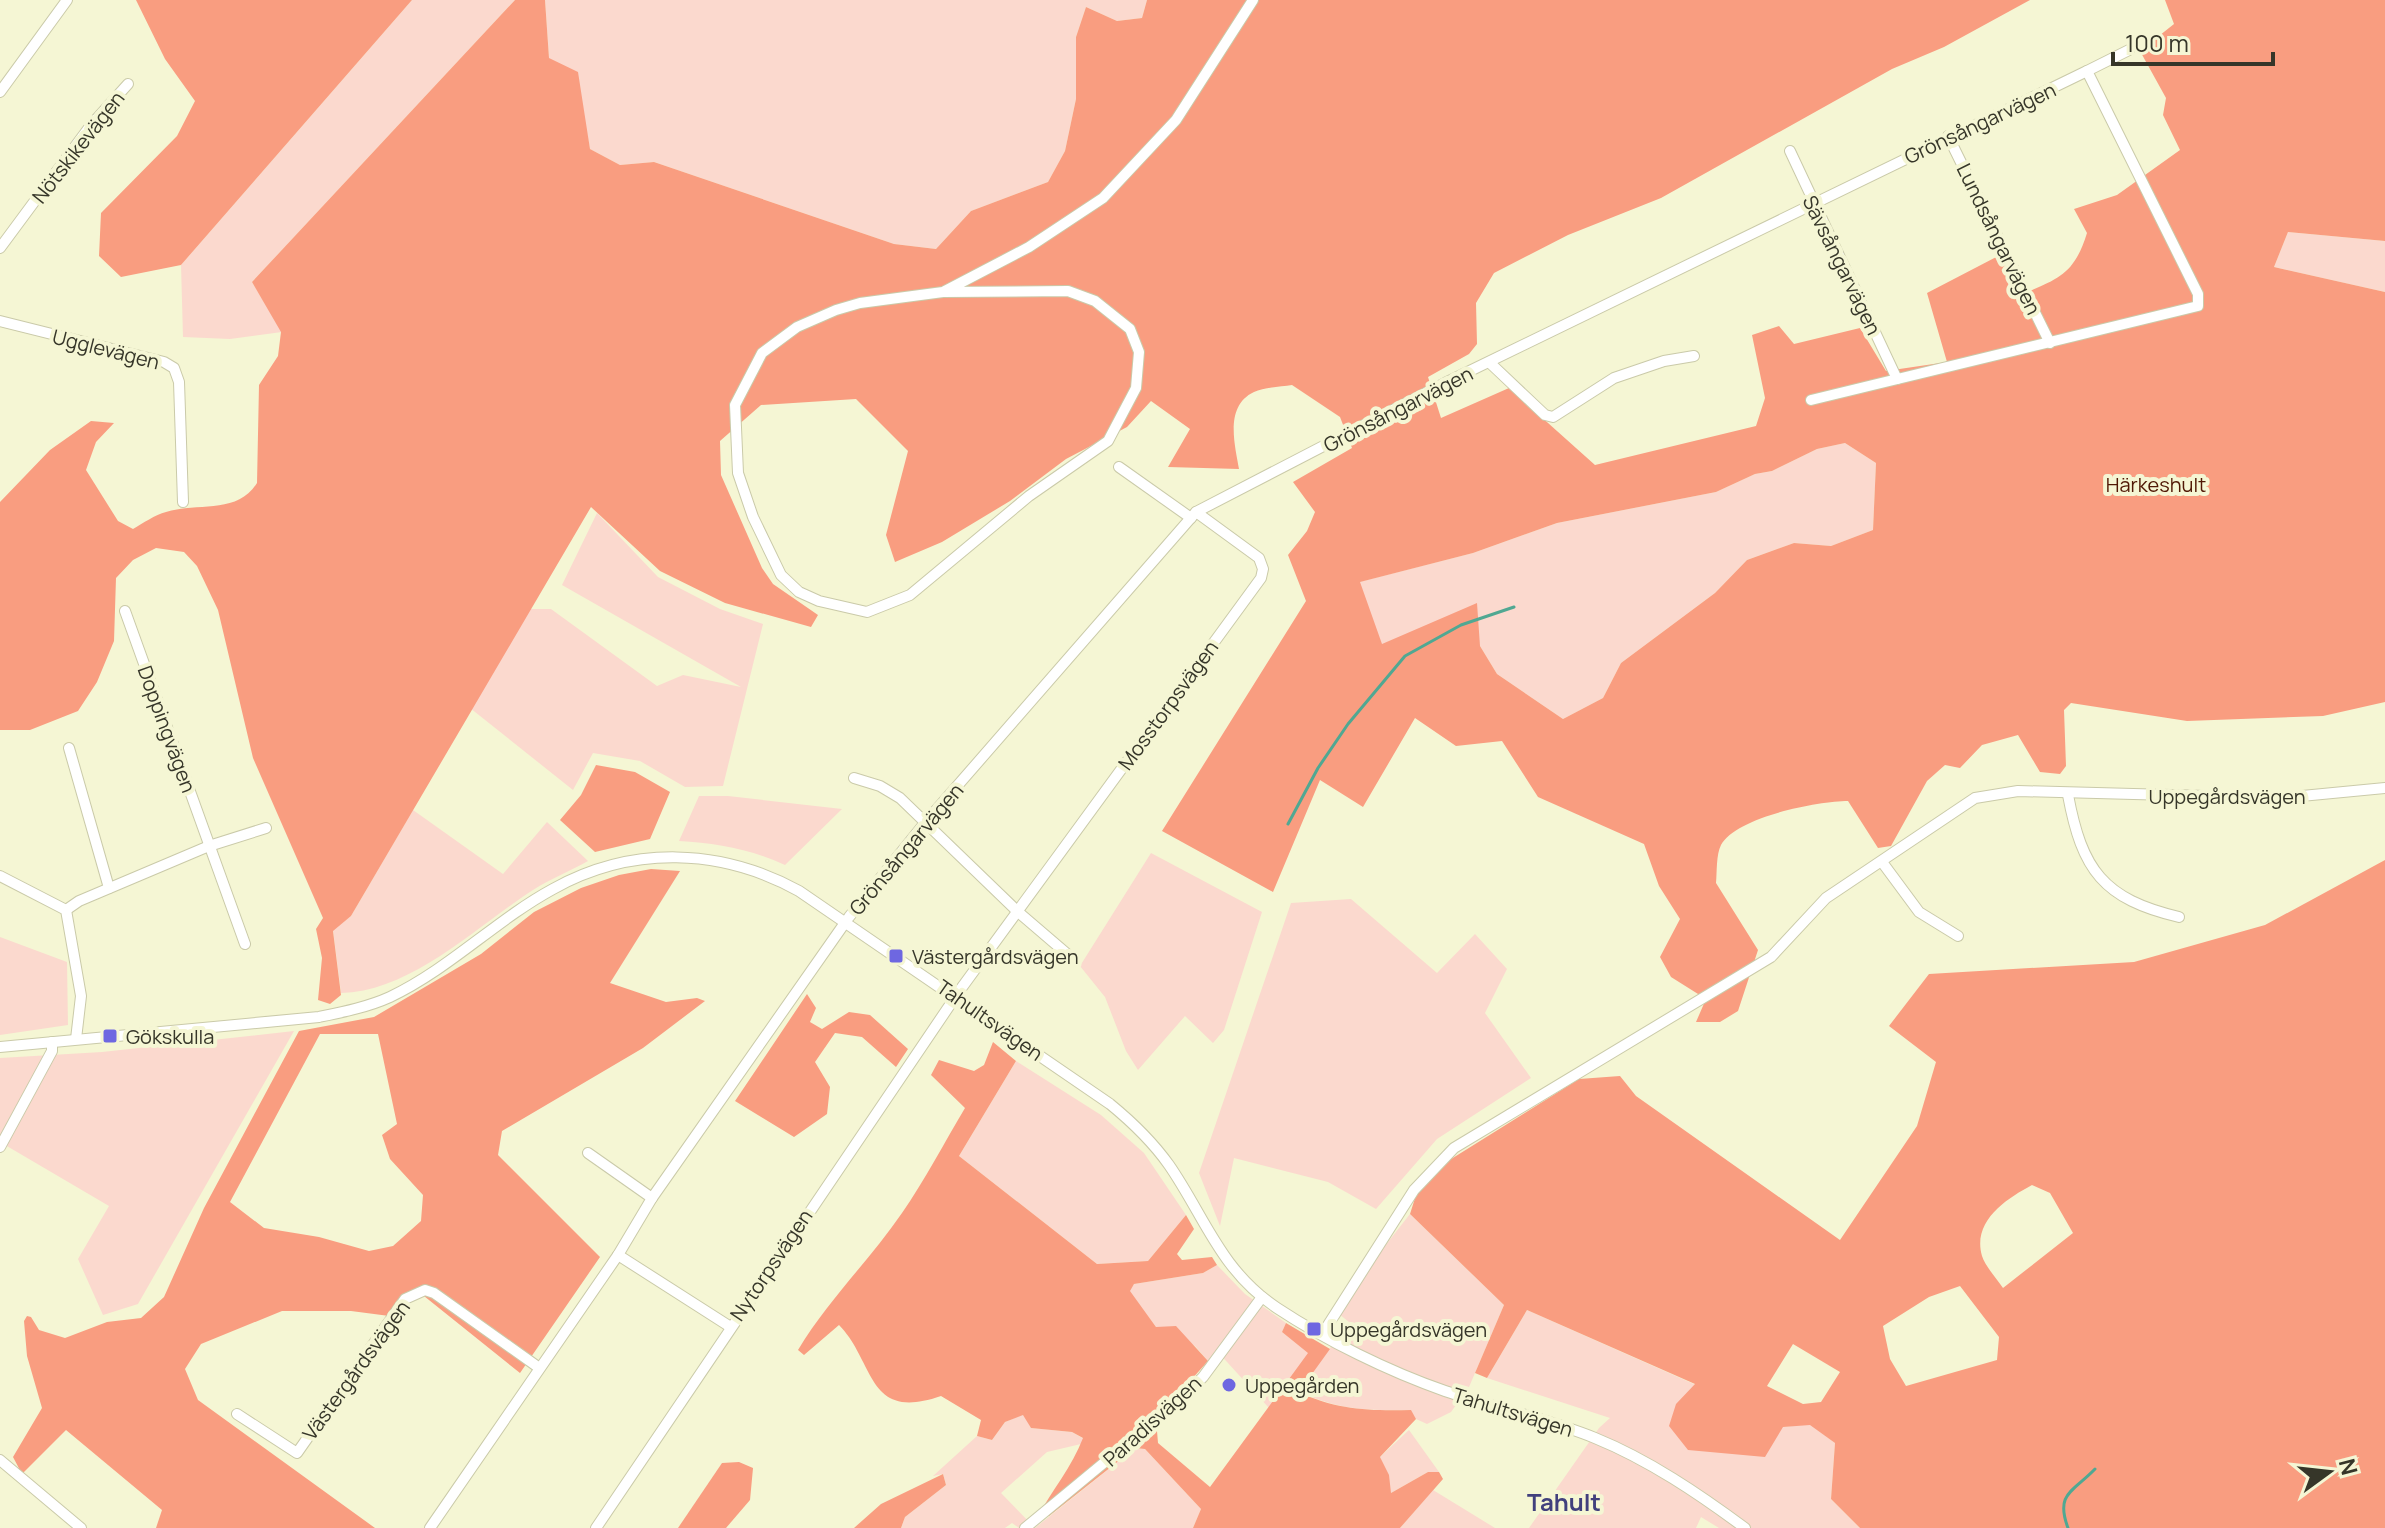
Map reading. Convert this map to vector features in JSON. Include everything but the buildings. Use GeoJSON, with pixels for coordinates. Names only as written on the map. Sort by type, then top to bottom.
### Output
{"type":"FeatureCollection","features":[{"type":"Feature","properties":{"kind":"street"},"geometry":{"type":"LineString","coordinates":[[0,92],[67,0]]}},
{"type":"Feature","properties":{"kind":"street"},"geometry":{"type":"LineString","coordinates":[[943,292],[1068,291],[1095,301],[1130,329],[1139,352],[1140,372],[1129,408],[1108,441],[1029,496],[910,595],[867,612],[819,601],[799,592],[781,575],[753,517],[738,473],[735,405],[762,353],[797,327],[860,303],[943,292],[1029,247],[1103,198],[1176,120],[1253,0]]}},
{"type":"Feature","properties":{"kind":"street","name":"Grönsångarvägen"},"geometry":{"type":"LineString","coordinates":[[846,922],[924,824],[1194,515],[1490,363],[2129,50]]}},
{"type":"Feature","properties":{"kind":"street"},"geometry":{"type":"LineString","coordinates":[[1811,400],[2188,311],[2198,306],[2200,300],[2087,71]]}},
{"type":"Feature","properties":{"kind":"street","name":"Nötskikevägen"},"geometry":{"type":"LineString","coordinates":[[0,248],[91,125],[128,84]]}},
{"type":"Feature","properties":{"kind":"street","name":"Lundsångarvägen"},"geometry":{"type":"LineString","coordinates":[[1948,136],[2050,343]]}},
{"type":"Feature","properties":{"kind":"street","name":"Sävsångarvägen"},"geometry":{"type":"LineString","coordinates":[[1790,151],[1812,204],[1897,379]]}},
{"type":"Feature","properties":{"kind":"street","name":"Ugglevägen"},"geometry":{"type":"LineString","coordinates":[[0,321],[164,362],[174,368],[179,382],[183,502]]}},
{"type":"Feature","properties":{"kind":"street"},"geometry":{"type":"LineString","coordinates":[[1490,363],[1545,415],[1553,417],[1614,378],[1664,361],[1694,356]]}},
{"type":"Feature","properties":{"kind":"street","name":"Mosstorpsvägen"},"geometry":{"type":"LineString","coordinates":[[953,1001],[1261,578],[1263,569],[1259,558],[1119,467]]}},
{"type":"Feature","properties":{"kind":"street","name":"Doppingvägen"},"geometry":{"type":"LineString","coordinates":[[125,611],[245,944]]}},
{"type":"Feature","properties":{"kind":"street"},"geometry":{"type":"LineString","coordinates":[[69,748],[109,888]]}},
{"type":"Feature","properties":{"kind":"street"},"geometry":{"type":"LineString","coordinates":[[854,778],[880,786],[900,798],[1017,911],[1073,959]]}},
{"type":"Feature","properties":{"kind":"street","name":"Uppegårdsvägen"},"geometry":{"type":"LineString","coordinates":[[1323,1333],[1414,1190],[1443,1156],[1495,1121],[1771,957],[1826,898],[1975,798],[2018,791],[2068,795],[2281,798],[2385,788]]}},
{"type":"Feature","properties":{"kind":"street"},"geometry":{"type":"LineString","coordinates":[[2068,795],[2082,853],[2097,875],[2117,896],[2147,909],[2179,917]]}},
{"type":"Feature","properties":{"kind":"street"},"geometry":{"type":"LineString","coordinates":[[66,910],[109,888],[209,846],[266,828]]}},
{"type":"Feature","properties":{"kind":"street","name":"Tahultsvägen"},"geometry":{"type":"LineString","coordinates":[[0,1047],[319,1017],[357,1009],[390,996],[430,973],[553,889],[608,866],[657,857],[712,858],[777,879],[846,922],[953,1001],[1135,1125],[1169,1165],[1216,1248],[1262,1297],[1323,1333],[1442,1390],[1612,1445],[1657,1469],[1745,1528]]}},
{"type":"Feature","properties":{"kind":"street"},"geometry":{"type":"LineString","coordinates":[[1882,862],[1919,912],[1958,936]]}},
{"type":"Feature","properties":{"kind":"street"},"geometry":{"type":"LineString","coordinates":[[0,876],[66,910]]}},
{"type":"Feature","properties":{"kind":"street"},"geometry":{"type":"LineString","coordinates":[[66,910],[81,996],[76,1039]]}},
{"type":"Feature","properties":{"kind":"street"},"geometry":{"type":"LineString","coordinates":[[430,1528],[618,1255],[652,1198],[846,922]]}},
{"type":"Feature","properties":{"kind":"street","name":"Nytorpsvägen"},"geometry":{"type":"LineString","coordinates":[[596,1528],[729,1326],[953,1001]]}},
{"type":"Feature","properties":{"kind":"street"},"geometry":{"type":"LineString","coordinates":[[0,1147],[52,1051],[52,1042]]}},
{"type":"Feature","properties":{"kind":"street"},"geometry":{"type":"LineString","coordinates":[[588,1153],[652,1198]]}},
{"type":"Feature","properties":{"kind":"street"},"geometry":{"type":"LineString","coordinates":[[618,1255],[729,1326]]}},
{"type":"Feature","properties":{"kind":"street","name":"Västergårdsvägen"},"geometry":{"type":"LineString","coordinates":[[237,1414],[297,1453],[405,1299],[416,1292],[434,1293],[538,1367]]}},
{"type":"Feature","properties":{"kind":"street","name":"Paradisvägen"},"geometry":{"type":"LineString","coordinates":[[1025,1528],[1181,1399],[1203,1377],[1262,1297]]}},
{"type":"Feature","properties":{"kind":"street"},"geometry":{"type":"LineString","coordinates":[[0,1460],[81,1528]]}},
{"type":"Feature","properties":{"kind":"shaded area"},"geometry":{"type":"Polygon","coordinates":[[[412,0],[515,0],[252,282],[282,332],[230,339],[183,337],[181,265],[412,0]]]}},
{"type":"Feature","properties":{"kind":"shaded area"},"geometry":{"type":"Polygon","coordinates":[[[545,0],[1147,0],[1142,18],[1117,21],[1086,7],[1076,37],[1076,99],[1065,151],[1048,182],[971,211],[936,249],[894,244],[654,162],[620,165],[590,149],[583,112],[549,58],[545,0]]]}},
{"type":"Feature","properties":{"kind":"shaded area"},"geometry":{"type":"Polygon","coordinates":[[[2288,232],[2385,241],[2385,292],[2274,267],[2288,232]]]}},
{"type":"Feature","properties":{"kind":"shaded area"},"geometry":{"type":"Polygon","coordinates":[[[1845,443],[1876,463],[1873,530],[1831,546],[1794,543],[1747,560],[1715,593],[1621,663],[1603,698],[1563,719],[1497,674],[1480,646],[1381,644],[1359,582],[1473,553],[1557,523],[1716,492],[1755,474],[1772,471],[1817,449],[1845,443]]]}},
{"type":"Feature","properties":{"kind":"shaded area"},"geometry":{"type":"Polygon","coordinates":[[[597,513],[658,577],[720,609],[763,624],[723,786],[685,787],[640,761],[593,753],[573,790],[470,708],[529,609],[551,609],[657,686],[683,675],[741,687],[562,585],[597,513]]]}},
{"type":"Feature","properties":{"kind":"shaded area"},"geometry":{"type":"Polygon","coordinates":[[[699,796],[728,796],[842,809],[785,865],[733,848],[679,841],[699,796]]]}},
{"type":"Feature","properties":{"kind":"shaded area"},"geometry":{"type":"Polygon","coordinates":[[[413,810],[503,874],[547,822],[588,861],[533,890],[418,969],[393,982],[367,990],[341,993],[333,930],[351,916],[413,810]]]}},
{"type":"Feature","properties":{"kind":"shaded area"},"geometry":{"type":"Polygon","coordinates":[[[1151,853],[1262,912],[1224,1030],[1213,1043],[1185,1016],[1138,1070],[1126,1051],[1105,997],[1080,966],[1151,853]]]}},
{"type":"Feature","properties":{"kind":"shaded area"},"geometry":{"type":"Polygon","coordinates":[[[1351,899],[1437,973],[1475,934],[1507,969],[1485,1013],[1531,1078],[1437,1139],[1376,1209],[1328,1182],[1234,1158],[1220,1226],[1199,1173],[1291,903],[1351,899]]]}},
{"type":"Feature","properties":{"kind":"shaded area"},"geometry":{"type":"Polygon","coordinates":[[[0,937],[67,962],[68,1025],[0,1035],[0,937]]]}},
{"type":"Feature","properties":{"kind":"shaded area"},"geometry":{"type":"Polygon","coordinates":[[[294,1031],[138,1304],[103,1315],[78,1259],[109,1206],[0,1142],[0,1058],[102,1052],[294,1031]]]}},
{"type":"Feature","properties":{"kind":"shaded area"},"geometry":{"type":"Polygon","coordinates":[[[1016,1061],[1101,1115],[1144,1153],[1186,1215],[1148,1261],[1097,1264],[959,1156],[1016,1061]]]}},
{"type":"Feature","properties":{"kind":"shaded area"},"geometry":{"type":"Polygon","coordinates":[[[1410,1214],[1504,1305],[1469,1387],[1451,1412],[1427,1424],[1416,1419],[1410,1410],[1353,1408],[1299,1391],[1349,1322],[1339,1314],[1370,1265],[1410,1214]]]}},
{"type":"Feature","properties":{"kind":"shaded area"},"geometry":{"type":"Polygon","coordinates":[[[1217,1265],[1245,1294],[1286,1323],[1282,1332],[1309,1353],[1269,1408],[1217,1351],[1208,1361],[1195,1346],[1156,1327],[1129,1291],[1134,1284],[1203,1273],[1217,1265]]]}},
{"type":"Feature","properties":{"kind":"shaded area"},"geometry":{"type":"Polygon","coordinates":[[[1527,1310],[1696,1385],[1677,1404],[1783,1427],[1810,1424],[1835,1443],[1831,1499],[1860,1528],[1719,1528],[1701,1517],[1696,1528],[1529,1528],[1599,1428],[1610,1418],[1487,1378],[1527,1310]]]}},
{"type":"Feature","properties":{"kind":"shaded area"},"geometry":{"type":"Polygon","coordinates":[[[1024,1414],[1031,1428],[1072,1432],[1084,1439],[1081,1444],[1047,1452],[1001,1493],[1035,1528],[1019,1528],[1012,1523],[1005,1528],[901,1528],[905,1517],[946,1485],[943,1474],[933,1476],[977,1436],[992,1440],[1005,1422],[1024,1414]]]}},
{"type":"Feature","properties":{"kind":"shaded area"},"geometry":{"type":"Polygon","coordinates":[[[1409,1430],[1439,1472],[1428,1472],[1391,1493],[1380,1457],[1409,1430]]]}},
{"type":"Feature","properties":{"kind":"shaded area"},"geometry":{"type":"Polygon","coordinates":[[[1135,1448],[1145,1449],[1201,1509],[1193,1528],[1035,1528],[1135,1448]]]}},
{"type":"Feature","properties":{"kind":"shaded area"},"geometry":{"type":"Polygon","coordinates":[[[1433,1490],[1495,1528],[1400,1528],[1433,1490]]]}},
{"type":"Feature","properties":{"kind":"green space"},"geometry":{"type":"Polygon","coordinates":[[[136,0],[412,0],[181,265],[121,277],[99,256],[101,213],[177,136],[195,101],[165,59],[136,0]]]}},
{"type":"Feature","properties":{"kind":"green space","name":"Härkeshult"},"geometry":{"type":"Polygon","coordinates":[[[515,0],[545,0],[549,58],[578,72],[590,149],[620,165],[654,162],[894,244],[936,249],[971,211],[1048,182],[1065,151],[1076,99],[1076,37],[1086,7],[1117,21],[1142,18],[1147,0],[2030,0],[1944,47],[1892,69],[1661,198],[1568,235],[1494,273],[1476,303],[1477,344],[1469,354],[1428,377],[1441,418],[1509,388],[1595,465],[1756,426],[1765,398],[1752,335],[1779,326],[1794,344],[1860,328],[1886,371],[1947,362],[1927,293],[2002,254],[2020,295],[2063,274],[2076,258],[2087,233],[2074,209],[2117,195],[2180,150],[2163,115],[2166,98],[2140,51],[2174,24],[2165,0],[2385,0],[2385,241],[2288,232],[2274,267],[2385,292],[2385,702],[2323,716],[2187,721],[2071,703],[2064,710],[2066,766],[2060,774],[2040,772],[2018,735],[1982,745],[1960,768],[1945,765],[1927,781],[1891,846],[1878,848],[1848,801],[1779,812],[1743,826],[1721,845],[1716,883],[1758,950],[1738,1011],[1720,1022],[1696,1022],[1706,999],[1671,977],[1660,957],[1680,919],[1659,886],[1644,844],[1538,797],[1502,741],[1456,746],[1415,718],[1363,807],[1320,780],[1273,892],[1162,831],[1306,601],[1288,555],[1307,531],[1315,512],[1293,482],[1352,448],[1340,417],[1292,385],[1258,390],[1238,407],[1234,427],[1239,469],[1168,467],[1190,429],[1151,401],[1127,427],[1066,459],[1010,501],[942,542],[895,562],[886,535],[908,451],[856,399],[761,405],[720,441],[721,475],[762,568],[773,584],[818,615],[811,627],[725,603],[660,571],[591,507],[351,916],[333,931],[341,995],[330,1004],[318,1000],[322,958],[316,929],[323,918],[253,758],[218,610],[197,566],[184,552],[156,548],[133,560],[116,578],[114,641],[97,682],[78,711],[30,730],[0,730],[0,502],[50,450],[91,421],[114,423],[96,442],[86,470],[118,521],[133,529],[166,512],[228,504],[249,493],[257,483],[259,385],[278,356],[281,332],[252,282],[515,0]],[[1845,443],[1817,449],[1772,471],[1755,474],[1716,492],[1557,523],[1473,553],[1360,582],[1382,644],[1477,603],[1480,646],[1497,674],[1563,719],[1603,698],[1621,663],[1715,593],[1747,560],[1794,543],[1831,546],[1873,530],[1876,463],[1845,443]]]}},
{"type":"Feature","properties":{"kind":"green space"},"geometry":{"type":"Polygon","coordinates":[[[596,765],[635,772],[670,792],[650,839],[595,852],[560,820],[581,795],[596,765]]]}},
{"type":"Feature","properties":{"kind":"green space"},"geometry":{"type":"Polygon","coordinates":[[[2385,860],[2385,1528],[1860,1528],[1831,1499],[1835,1443],[1810,1425],[1783,1427],[1765,1457],[1688,1450],[1669,1426],[1676,1404],[1695,1384],[1527,1310],[1487,1378],[1475,1373],[1504,1305],[1410,1214],[1416,1195],[1448,1161],[1579,1079],[1620,1076],[1636,1096],[1840,1240],[1917,1126],[1936,1062],[1889,1026],[1929,974],[2134,962],[2265,925],[2385,860]],[[2032,1185],[2002,1204],[1982,1232],[1982,1256],[2003,1288],[2073,1233],[2050,1193],[2032,1185]],[[1960,1286],[1929,1297],[1883,1326],[1890,1359],[1906,1386],[1997,1360],[1999,1337],[1960,1286]],[[1793,1344],[1767,1386],[1803,1404],[1821,1402],[1840,1372],[1793,1344]]]}},
{"type":"Feature","properties":{"kind":"green space"},"geometry":{"type":"Polygon","coordinates":[[[651,869],[680,871],[610,983],[666,1002],[697,998],[705,1001],[643,1048],[502,1131],[498,1155],[600,1257],[520,1373],[419,1292],[397,1317],[351,1311],[282,1311],[201,1344],[185,1369],[198,1400],[375,1528],[156,1528],[162,1510],[66,1430],[22,1474],[13,1457],[42,1408],[27,1356],[24,1321],[27,1316],[39,1330],[65,1338],[107,1322],[141,1318],[164,1297],[204,1208],[299,1031],[374,1017],[481,954],[534,912],[581,888],[619,875],[651,869]],[[320,1034],[230,1202],[264,1228],[319,1237],[369,1251],[393,1246],[421,1221],[423,1195],[390,1159],[382,1135],[397,1124],[378,1034],[320,1034]]]}},
{"type":"Feature","properties":{"kind":"green space"},"geometry":{"type":"Polygon","coordinates":[[[807,994],[816,1008],[810,1022],[822,1029],[849,1012],[870,1015],[908,1049],[896,1067],[862,1037],[835,1033],[815,1062],[830,1087],[827,1114],[794,1137],[735,1101],[807,994]]]}},
{"type":"Feature","properties":{"kind":"green space"},"geometry":{"type":"Polygon","coordinates":[[[993,1042],[1016,1061],[959,1156],[1097,1264],[1148,1261],[1186,1215],[1194,1229],[1177,1254],[1182,1260],[1212,1257],[1217,1265],[1203,1273],[1134,1284],[1130,1291],[1156,1327],[1176,1326],[1208,1361],[1156,1419],[1158,1443],[1210,1487],[1308,1353],[1282,1332],[1286,1323],[1330,1349],[1299,1392],[1326,1403],[1354,1408],[1411,1410],[1416,1419],[1380,1457],[1389,1475],[1391,1493],[1428,1472],[1439,1472],[1443,1479],[1400,1528],[1193,1528],[1201,1509],[1145,1449],[1135,1448],[1049,1516],[1037,1518],[1083,1438],[1072,1432],[1031,1428],[1023,1415],[1005,1422],[992,1440],[977,1436],[981,1420],[941,1396],[917,1402],[899,1401],[886,1395],[839,1325],[804,1355],[798,1350],[822,1314],[902,1213],[965,1108],[931,1075],[939,1060],[974,1071],[984,1065],[993,1042]]]}},
{"type":"Feature","properties":{"kind":"green space"},"geometry":{"type":"Polygon","coordinates":[[[739,1462],[753,1468],[750,1500],[726,1528],[678,1528],[722,1463],[739,1462]]]}},
{"type":"Feature","properties":{"kind":"green space"},"geometry":{"type":"Polygon","coordinates":[[[943,1474],[946,1485],[905,1517],[901,1528],[854,1528],[881,1504],[943,1474]]]}},
{"type":"Feature","properties":{"kind":"waterway"},"geometry":{"type":"LineString","coordinates":[[1288,824],[1318,768],[1348,724],[1405,656],[1461,625],[1514,607]]}},
{"type":"Feature","properties":{"kind":"waterway"},"geometry":{"type":"LineString","coordinates":[[2068,1528],[2065,1500],[2095,1469]]}},
{"type":"Feature","properties":{"kind":"place","name":"Västergårdsvägen"},"geometry":{"type":"Point","coordinates":[896,956]}},
{"type":"Feature","properties":{"kind":"place","name":"Gökskulla"},"geometry":{"type":"Point","coordinates":[110,1036]}},
{"type":"Feature","properties":{"kind":"place","name":"Uppegårdsvägen"},"geometry":{"type":"Point","coordinates":[1314,1329]}},
{"type":"Feature","properties":{"kind":"place","name":"Uppegården"},"geometry":{"type":"Point","coordinates":[1229,1385]}},
{"type":"Feature","properties":{"kind":"district","name":"Tahult"},"geometry":{"type":"Point","coordinates":[1564,1501]}}]}
